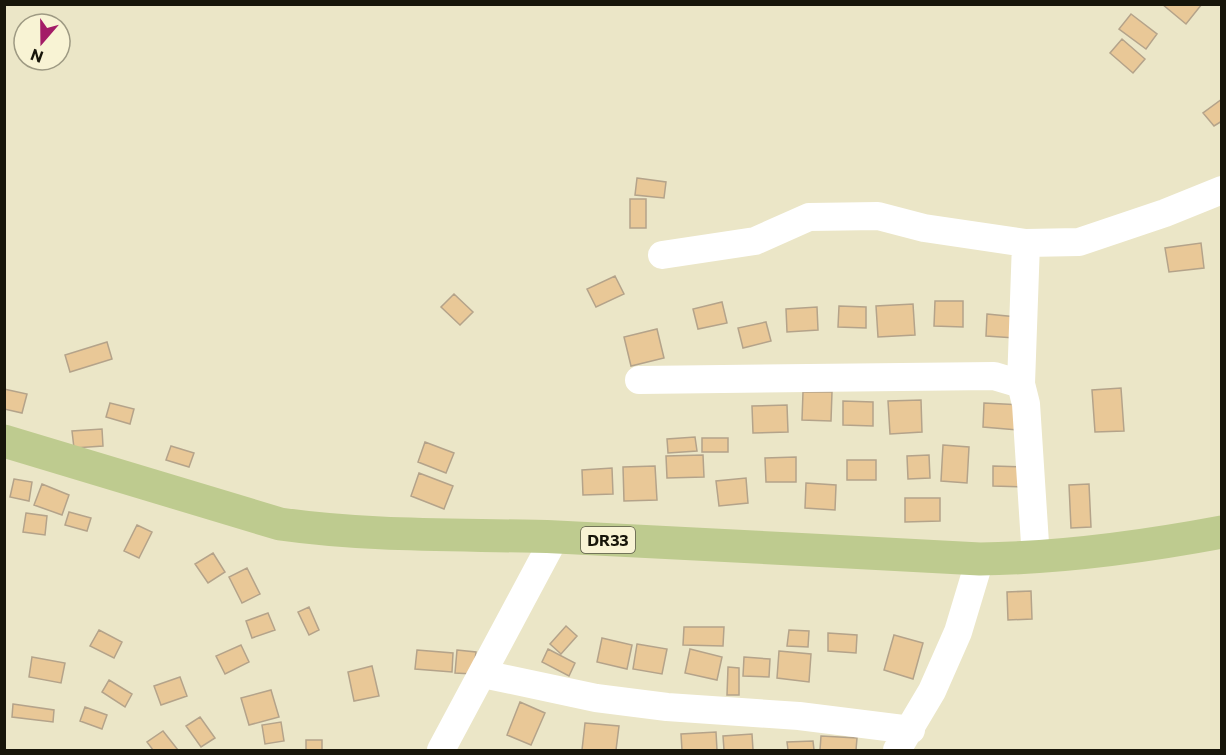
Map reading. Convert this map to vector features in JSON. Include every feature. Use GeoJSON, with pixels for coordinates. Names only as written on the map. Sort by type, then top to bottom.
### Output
{"type":"FeatureCollection","features":[{"type":"Feature","properties":{"kind":"main road","name":"DR33"},"geometry":{"type":"LineString","coordinates":[[4,441],[280,524],[336,531],[450,536],[555,537],[980,560],[1036,558],[1221,532]]}},
{"type":"Feature","properties":{"kind":"street"},"geometry":{"type":"LineString","coordinates":[[662,255],[755,241],[809,217],[878,216],[924,228],[1026,243],[1079,242],[1165,213],[1221,190]]}},
{"type":"Feature","properties":{"kind":"street"},"geometry":{"type":"LineString","coordinates":[[1026,243],[1021,384],[1026,404],[1036,558]]}},
{"type":"Feature","properties":{"kind":"street"},"geometry":{"type":"LineString","coordinates":[[639,380],[994,376],[1021,384]]}},
{"type":"Feature","properties":{"kind":"street"},"geometry":{"type":"LineString","coordinates":[[441,750],[555,537]]}},
{"type":"Feature","properties":{"kind":"street"},"geometry":{"type":"LineString","coordinates":[[483,674],[596,699],[667,707],[799,716],[904,740],[932,691],[958,632],[980,560]]}},
{"type":"Feature","properties":{"kind":"building"},"geometry":{"type":"Polygon","coordinates":[[[1162,4],[1202,4],[1186,24],[1162,4]]]}},
{"type":"Feature","properties":{"kind":"building"},"geometry":{"type":"Polygon","coordinates":[[[1131,14],[1157,34],[1146,49],[1119,29],[1131,14]]]}},
{"type":"Feature","properties":{"kind":"building"},"geometry":{"type":"Polygon","coordinates":[[[1122,39],[1145,59],[1133,73],[1110,53],[1122,39]]]}},
{"type":"Feature","properties":{"kind":"building"},"geometry":{"type":"Polygon","coordinates":[[[1222,99],[1222,121],[1214,126],[1203,113],[1222,99]]]}},
{"type":"Feature","properties":{"kind":"building"},"geometry":{"type":"Polygon","coordinates":[[[637,178],[666,182],[664,198],[635,195],[637,178]]]}},
{"type":"Feature","properties":{"kind":"building"},"geometry":{"type":"Polygon","coordinates":[[[630,199],[646,199],[646,228],[630,228],[630,199]]]}},
{"type":"Feature","properties":{"kind":"building"},"geometry":{"type":"Polygon","coordinates":[[[1201,243],[1204,268],[1169,272],[1165,248],[1201,243]]]}},
{"type":"Feature","properties":{"kind":"building"},"geometry":{"type":"Polygon","coordinates":[[[615,276],[624,294],[596,307],[587,289],[615,276]]]}},
{"type":"Feature","properties":{"kind":"building"},"geometry":{"type":"Polygon","coordinates":[[[454,294],[473,312],[460,325],[441,307],[454,294]]]}},
{"type":"Feature","properties":{"kind":"building"},"geometry":{"type":"Polygon","coordinates":[[[935,301],[963,301],[963,327],[934,326],[935,301]]]}},
{"type":"Feature","properties":{"kind":"building"},"geometry":{"type":"Polygon","coordinates":[[[722,302],[727,323],[698,329],[693,309],[722,302]]]}},
{"type":"Feature","properties":{"kind":"building"},"geometry":{"type":"Polygon","coordinates":[[[913,304],[915,335],[878,337],[876,306],[913,304]]]}},
{"type":"Feature","properties":{"kind":"building"},"geometry":{"type":"Polygon","coordinates":[[[839,306],[866,307],[866,328],[838,327],[839,306]]]}},
{"type":"Feature","properties":{"kind":"building"},"geometry":{"type":"Polygon","coordinates":[[[817,307],[818,330],[787,332],[786,309],[817,307]]]}},
{"type":"Feature","properties":{"kind":"building"},"geometry":{"type":"Polygon","coordinates":[[[987,314],[1017,317],[1015,338],[986,336],[987,314]]]}},
{"type":"Feature","properties":{"kind":"building"},"geometry":{"type":"Polygon","coordinates":[[[766,322],[771,341],[743,348],[738,328],[766,322]]]}},
{"type":"Feature","properties":{"kind":"building"},"geometry":{"type":"Polygon","coordinates":[[[657,329],[664,358],[631,366],[624,337],[657,329]]]}},
{"type":"Feature","properties":{"kind":"building"},"geometry":{"type":"Polygon","coordinates":[[[107,342],[112,359],[70,372],[65,355],[107,342]]]}},
{"type":"Feature","properties":{"kind":"building"},"geometry":{"type":"Polygon","coordinates":[[[1121,388],[1124,431],[1095,432],[1092,390],[1121,388]]]}},
{"type":"Feature","properties":{"kind":"building"},"geometry":{"type":"Polygon","coordinates":[[[4,389],[27,394],[22,413],[4,409],[4,389]]]}},
{"type":"Feature","properties":{"kind":"building"},"geometry":{"type":"Polygon","coordinates":[[[803,392],[832,392],[831,421],[802,420],[803,392]]]}},
{"type":"Feature","properties":{"kind":"building"},"geometry":{"type":"Polygon","coordinates":[[[921,400],[922,432],[890,434],[888,401],[921,400]]]}},
{"type":"Feature","properties":{"kind":"building"},"geometry":{"type":"Polygon","coordinates":[[[843,401],[873,402],[873,426],[843,425],[843,401]]]}},
{"type":"Feature","properties":{"kind":"building"},"geometry":{"type":"Polygon","coordinates":[[[110,403],[134,409],[130,424],[106,417],[110,403]]]}},
{"type":"Feature","properties":{"kind":"building"},"geometry":{"type":"Polygon","coordinates":[[[984,403],[1021,405],[1019,430],[983,427],[984,403]]]}},
{"type":"Feature","properties":{"kind":"building"},"geometry":{"type":"Polygon","coordinates":[[[787,405],[788,432],[753,433],[752,406],[787,405]]]}},
{"type":"Feature","properties":{"kind":"building"},"geometry":{"type":"Polygon","coordinates":[[[102,429],[103,446],[74,448],[72,431],[102,429]]]}},
{"type":"Feature","properties":{"kind":"building"},"geometry":{"type":"Polygon","coordinates":[[[695,437],[697,451],[668,453],[667,439],[695,437]]]}},
{"type":"Feature","properties":{"kind":"building"},"geometry":{"type":"Polygon","coordinates":[[[702,438],[728,438],[728,452],[702,452],[702,438]]]}},
{"type":"Feature","properties":{"kind":"building"},"geometry":{"type":"Polygon","coordinates":[[[425,442],[454,453],[446,473],[418,462],[425,442]]]}},
{"type":"Feature","properties":{"kind":"building"},"geometry":{"type":"Polygon","coordinates":[[[943,445],[969,447],[967,483],[941,481],[943,445]]]}},
{"type":"Feature","properties":{"kind":"building"},"geometry":{"type":"Polygon","coordinates":[[[171,446],[194,453],[189,467],[166,460],[171,446]]]}},
{"type":"Feature","properties":{"kind":"building"},"geometry":{"type":"Polygon","coordinates":[[[703,455],[704,477],[667,478],[666,456],[703,455]]]}},
{"type":"Feature","properties":{"kind":"building"},"geometry":{"type":"Polygon","coordinates":[[[929,455],[930,478],[908,479],[907,456],[929,455]]]}},
{"type":"Feature","properties":{"kind":"building"},"geometry":{"type":"Polygon","coordinates":[[[796,457],[796,482],[766,482],[765,458],[796,457]]]}},
{"type":"Feature","properties":{"kind":"building"},"geometry":{"type":"Polygon","coordinates":[[[847,460],[876,460],[876,480],[847,480],[847,460]]]}},
{"type":"Feature","properties":{"kind":"building"},"geometry":{"type":"Polygon","coordinates":[[[655,466],[657,500],[624,501],[623,467],[655,466]]]}},
{"type":"Feature","properties":{"kind":"building"},"geometry":{"type":"Polygon","coordinates":[[[993,466],[1023,467],[1022,487],[993,486],[993,466]]]}},
{"type":"Feature","properties":{"kind":"building"},"geometry":{"type":"Polygon","coordinates":[[[612,468],[613,494],[583,495],[582,470],[612,468]]]}},
{"type":"Feature","properties":{"kind":"building"},"geometry":{"type":"Polygon","coordinates":[[[419,473],[453,486],[444,509],[411,496],[419,473]]]}},
{"type":"Feature","properties":{"kind":"building"},"geometry":{"type":"Polygon","coordinates":[[[746,478],[748,503],[719,506],[716,481],[746,478]]]}},
{"type":"Feature","properties":{"kind":"building"},"geometry":{"type":"Polygon","coordinates":[[[14,479],[32,482],[29,501],[10,497],[14,479]]]}},
{"type":"Feature","properties":{"kind":"building"},"geometry":{"type":"Polygon","coordinates":[[[806,483],[836,485],[835,510],[805,508],[806,483]]]}},
{"type":"Feature","properties":{"kind":"building"},"geometry":{"type":"Polygon","coordinates":[[[42,484],[69,495],[62,515],[34,505],[42,484]]]}},
{"type":"Feature","properties":{"kind":"building"},"geometry":{"type":"Polygon","coordinates":[[[1089,484],[1091,527],[1071,528],[1069,485],[1089,484]]]}},
{"type":"Feature","properties":{"kind":"building"},"geometry":{"type":"Polygon","coordinates":[[[905,498],[940,498],[940,521],[905,522],[905,498]]]}},
{"type":"Feature","properties":{"kind":"building"},"geometry":{"type":"Polygon","coordinates":[[[69,512],[91,518],[87,531],[65,525],[69,512]]]}},
{"type":"Feature","properties":{"kind":"building"},"geometry":{"type":"Polygon","coordinates":[[[26,513],[47,516],[45,535],[23,532],[26,513]]]}},
{"type":"Feature","properties":{"kind":"building"},"geometry":{"type":"Polygon","coordinates":[[[137,525],[152,532],[139,558],[124,551],[137,525]]]}},
{"type":"Feature","properties":{"kind":"building"},"geometry":{"type":"Polygon","coordinates":[[[213,553],[225,572],[208,583],[195,564],[213,553]]]}},
{"type":"Feature","properties":{"kind":"building"},"geometry":{"type":"Polygon","coordinates":[[[247,568],[260,594],[242,603],[229,577],[247,568]]]}},
{"type":"Feature","properties":{"kind":"building"},"geometry":{"type":"Polygon","coordinates":[[[1031,591],[1032,619],[1008,620],[1007,592],[1031,591]]]}},
{"type":"Feature","properties":{"kind":"building"},"geometry":{"type":"Polygon","coordinates":[[[309,607],[319,630],[309,635],[298,612],[309,607]]]}},
{"type":"Feature","properties":{"kind":"building"},"geometry":{"type":"Polygon","coordinates":[[[268,613],[275,630],[252,638],[246,621],[268,613]]]}},
{"type":"Feature","properties":{"kind":"building"},"geometry":{"type":"Polygon","coordinates":[[[566,626],[577,636],[561,654],[550,644],[566,626]]]}},
{"type":"Feature","properties":{"kind":"building"},"geometry":{"type":"Polygon","coordinates":[[[684,627],[724,627],[723,646],[683,645],[684,627]]]}},
{"type":"Feature","properties":{"kind":"building"},"geometry":{"type":"Polygon","coordinates":[[[99,630],[122,642],[114,658],[90,646],[99,630]]]}},
{"type":"Feature","properties":{"kind":"building"},"geometry":{"type":"Polygon","coordinates":[[[789,630],[809,631],[808,647],[787,646],[789,630]]]}},
{"type":"Feature","properties":{"kind":"building"},"geometry":{"type":"Polygon","coordinates":[[[828,633],[857,635],[856,653],[828,651],[828,633]]]}},
{"type":"Feature","properties":{"kind":"building"},"geometry":{"type":"Polygon","coordinates":[[[894,635],[923,643],[913,679],[884,670],[894,635]]]}},
{"type":"Feature","properties":{"kind":"building"},"geometry":{"type":"Polygon","coordinates":[[[602,638],[632,645],[627,669],[597,662],[602,638]]]}},
{"type":"Feature","properties":{"kind":"building"},"geometry":{"type":"Polygon","coordinates":[[[637,644],[667,649],[662,674],[633,669],[637,644]]]}},
{"type":"Feature","properties":{"kind":"building"},"geometry":{"type":"Polygon","coordinates":[[[241,645],[249,662],[225,674],[216,656],[241,645]]]}},
{"type":"Feature","properties":{"kind":"building"},"geometry":{"type":"Polygon","coordinates":[[[548,649],[575,663],[569,676],[542,662],[548,649]]]}},
{"type":"Feature","properties":{"kind":"building"},"geometry":{"type":"Polygon","coordinates":[[[690,649],[722,657],[717,680],[685,673],[690,649]]]}},
{"type":"Feature","properties":{"kind":"building"},"geometry":{"type":"Polygon","coordinates":[[[417,650],[453,653],[452,672],[415,669],[417,650]]]}},
{"type":"Feature","properties":{"kind":"building"},"geometry":{"type":"Polygon","coordinates":[[[457,650],[476,652],[473,674],[455,673],[457,650]]]}},
{"type":"Feature","properties":{"kind":"building"},"geometry":{"type":"Polygon","coordinates":[[[779,651],[811,654],[809,682],[777,678],[779,651]]]}},
{"type":"Feature","properties":{"kind":"building"},"geometry":{"type":"Polygon","coordinates":[[[32,657],[65,663],[61,683],[29,677],[32,657]]]}},
{"type":"Feature","properties":{"kind":"building"},"geometry":{"type":"Polygon","coordinates":[[[744,657],[770,659],[769,677],[743,676],[744,657]]]}},
{"type":"Feature","properties":{"kind":"building"},"geometry":{"type":"Polygon","coordinates":[[[372,666],[379,696],[354,701],[348,672],[372,666]]]}},
{"type":"Feature","properties":{"kind":"building"},"geometry":{"type":"Polygon","coordinates":[[[728,667],[739,668],[739,695],[727,695],[728,667]]]}},
{"type":"Feature","properties":{"kind":"building"},"geometry":{"type":"Polygon","coordinates":[[[180,677],[187,696],[161,705],[154,686],[180,677]]]}},
{"type":"Feature","properties":{"kind":"building"},"geometry":{"type":"Polygon","coordinates":[[[109,680],[132,694],[125,707],[102,692],[109,680]]]}},
{"type":"Feature","properties":{"kind":"building"},"geometry":{"type":"Polygon","coordinates":[[[271,690],[279,717],[249,725],[241,698],[271,690]]]}},
{"type":"Feature","properties":{"kind":"building"},"geometry":{"type":"Polygon","coordinates":[[[520,702],[545,713],[531,745],[507,735],[520,702]]]}},
{"type":"Feature","properties":{"kind":"building"},"geometry":{"type":"Polygon","coordinates":[[[13,704],[54,710],[53,722],[12,717],[13,704]]]}},
{"type":"Feature","properties":{"kind":"building"},"geometry":{"type":"Polygon","coordinates":[[[85,707],[107,715],[102,729],[80,721],[85,707]]]}},
{"type":"Feature","properties":{"kind":"building"},"geometry":{"type":"Polygon","coordinates":[[[200,717],[215,738],[201,747],[186,726],[200,717]]]}},
{"type":"Feature","properties":{"kind":"building"},"geometry":{"type":"Polygon","coordinates":[[[281,722],[284,741],[265,744],[262,725],[281,722]]]}},
{"type":"Feature","properties":{"kind":"building"},"geometry":{"type":"Polygon","coordinates":[[[585,723],[619,726],[616,750],[582,750],[585,723]]]}},
{"type":"Feature","properties":{"kind":"building"},"geometry":{"type":"Polygon","coordinates":[[[163,731],[178,750],[153,750],[147,742],[163,731]]]}},
{"type":"Feature","properties":{"kind":"building"},"geometry":{"type":"Polygon","coordinates":[[[716,732],[717,750],[682,750],[681,734],[716,732]]]}},
{"type":"Feature","properties":{"kind":"building"},"geometry":{"type":"Polygon","coordinates":[[[752,734],[753,750],[724,750],[723,736],[752,734]]]}},
{"type":"Feature","properties":{"kind":"building"},"geometry":{"type":"Polygon","coordinates":[[[821,736],[857,738],[856,750],[820,750],[821,736]]]}},
{"type":"Feature","properties":{"kind":"building"},"geometry":{"type":"Polygon","coordinates":[[[306,740],[322,740],[322,750],[306,750],[306,740]]]}},
{"type":"Feature","properties":{"kind":"building"},"geometry":{"type":"Polygon","coordinates":[[[813,741],[814,750],[788,750],[787,742],[813,741]]]}}]}
